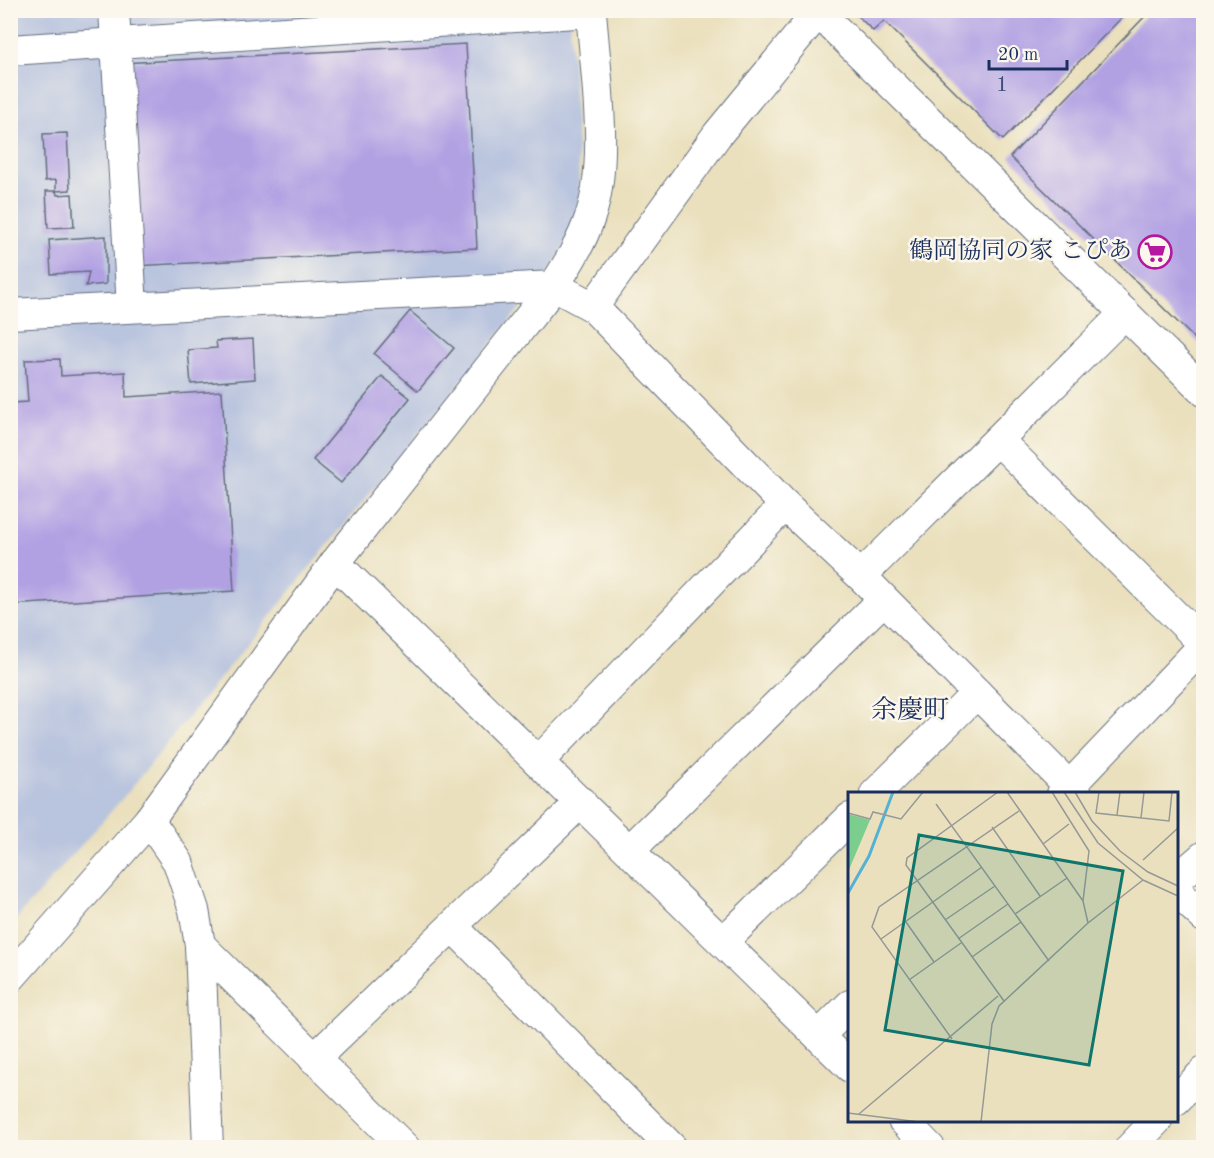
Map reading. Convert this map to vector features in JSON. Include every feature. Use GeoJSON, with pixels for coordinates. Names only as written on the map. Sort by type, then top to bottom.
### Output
{"type":"FeatureCollection","features":[{"type":"Feature","properties":{"kind":"street"},"geometry":{"type":"LineString","coordinates":[[114,10],[132,307]]}},
{"type":"Feature","properties":{"kind":"street"},"geometry":{"type":"LineString","coordinates":[[10,50],[591,11],[600,140],[595,200],[576,250],[554,286],[335,563],[149,820],[10,978]]}},
{"type":"Feature","properties":{"kind":"street"},"geometry":{"type":"LineString","coordinates":[[593,307],[717,135],[819,11],[1203,391]]}},
{"type":"Feature","properties":{"kind":"street"},"geometry":{"type":"LineString","coordinates":[[10,314],[554,286],[593,307],[785,505],[861,576],[977,693],[1069,791],[1203,645],[998,440]]}},
{"type":"Feature","properties":{"kind":"street"},"geometry":{"type":"LineString","coordinates":[[861,576],[1125,313]]}},
{"type":"Feature","properties":{"kind":"street"},"geometry":{"type":"LineString","coordinates":[[539,761],[785,505]]}},
{"type":"Feature","properties":{"kind":"street"},"geometry":{"type":"LineString","coordinates":[[335,563],[724,941],[848,1066]]}},
{"type":"Feature","properties":{"kind":"street"},"geometry":{"type":"LineString","coordinates":[[630,850],[883,600]]}},
{"type":"Feature","properties":{"kind":"street"},"geometry":{"type":"LineString","coordinates":[[877,792],[977,693]]}},
{"type":"Feature","properties":{"kind":"street"},"geometry":{"type":"LineString","coordinates":[[314,1059],[453,928],[581,802]]}},
{"type":"Feature","properties":{"kind":"street"},"geometry":{"type":"LineString","coordinates":[[724,941],[848,819]]}},
{"type":"Feature","properties":{"kind":"street"},"geometry":{"type":"LineString","coordinates":[[149,820],[177,862],[194,910],[200,945],[208,1148]]}},
{"type":"Feature","properties":{"kind":"street"},"geometry":{"type":"LineString","coordinates":[[1178,878],[1203,856]]}},
{"type":"Feature","properties":{"kind":"street"},"geometry":{"type":"LineString","coordinates":[[1178,893],[1203,917]]}},
{"type":"Feature","properties":{"kind":"street"},"geometry":{"type":"LineString","coordinates":[[453,928],[672,1148]]}},
{"type":"Feature","properties":{"kind":"street"},"geometry":{"type":"LineString","coordinates":[[200,945],[405,1148]]}},
{"type":"Feature","properties":{"kind":"street"},"geometry":{"type":"LineString","coordinates":[[819,1036],[848,1006]]}},
{"type":"Feature","properties":{"kind":"street"},"geometry":{"type":"LineString","coordinates":[[1178,1098],[1203,1072]]}},
{"type":"Feature","properties":{"kind":"street"},"geometry":{"type":"LineString","coordinates":[[1130,1148],[1155,1122]]}},
{"type":"Feature","properties":{"kind":"shaded area"},"geometry":{"type":"Polygon","coordinates":[[[11,11],[569,11],[580,196],[564,247],[547,275],[122,799],[11,925],[11,11]]]}},
{"type":"Feature","properties":{"kind":"building"},"geometry":{"type":"Polygon","coordinates":[[[852,10],[1129,10],[1003,140],[884,21],[873,31],[852,10]]]}},
{"type":"Feature","properties":{"kind":"building","name":"鶴岡協同の家 こぴあ"},"geometry":{"type":"Polygon","coordinates":[[[1151,10],[1204,10],[1204,348],[1010,157],[1151,10]]]}},
{"type":"Feature","properties":{"kind":"building"},"geometry":{"type":"Polygon","coordinates":[[[466,44],[477,248],[133,266],[122,63],[466,44]]]}},
{"type":"Feature","properties":{"kind":"building"},"geometry":{"type":"Polygon","coordinates":[[[67,133],[70,190],[56,191],[56,180],[45,181],[43,134],[67,133]]]}},
{"type":"Feature","properties":{"kind":"building"},"geometry":{"type":"Polygon","coordinates":[[[46,191],[56,191],[57,195],[72,194],[74,227],[48,228],[46,191]]]}},
{"type":"Feature","properties":{"kind":"building"},"geometry":{"type":"Polygon","coordinates":[[[106,236],[106,284],[86,286],[89,272],[51,274],[49,240],[106,236]]]}},
{"type":"Feature","properties":{"kind":"building"},"geometry":{"type":"Polygon","coordinates":[[[410,311],[454,348],[418,391],[374,354],[410,311]]]}},
{"type":"Feature","properties":{"kind":"building"},"geometry":{"type":"Polygon","coordinates":[[[253,339],[255,379],[191,384],[188,350],[217,348],[216,341],[253,339]]]}},
{"type":"Feature","properties":{"kind":"building"},"geometry":{"type":"Polygon","coordinates":[[[60,359],[61,376],[125,372],[126,397],[222,391],[234,591],[10,605],[10,403],[28,402],[25,360],[60,359]]]}},
{"type":"Feature","properties":{"kind":"building"},"geometry":{"type":"Polygon","coordinates":[[[382,376],[410,398],[341,483],[313,460],[382,376]]]}},
{"type":"Feature","properties":{"kind":"place","name":"鶴岡協同の家 こぴあ"},"geometry":{"type":"Point","coordinates":[1155,252]}},
{"type":"Feature","properties":{"kind":"district","name":"余慶町"},"geometry":{"type":"Point","coordinates":[910,711]}}]}
